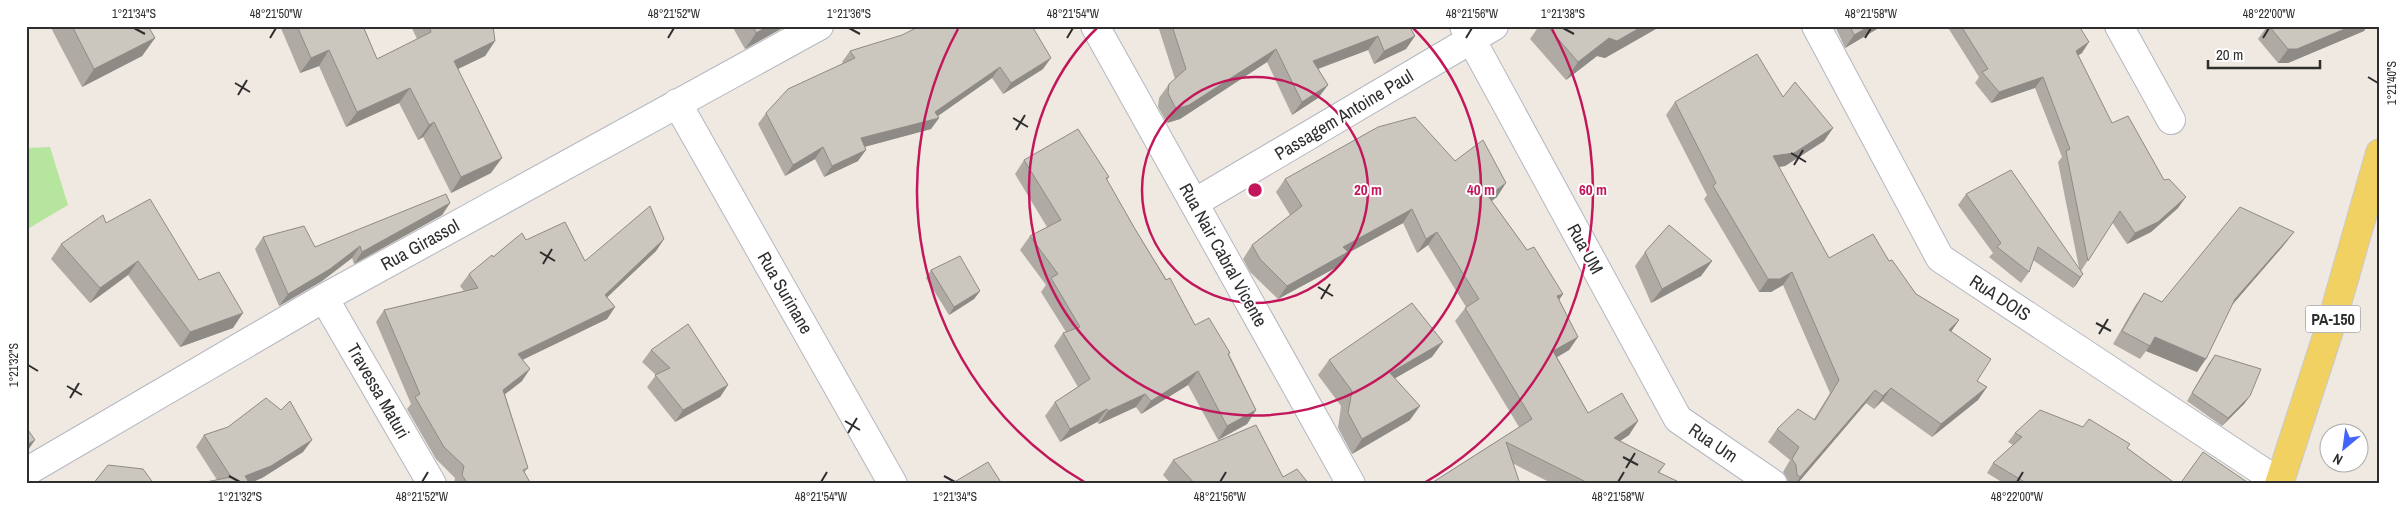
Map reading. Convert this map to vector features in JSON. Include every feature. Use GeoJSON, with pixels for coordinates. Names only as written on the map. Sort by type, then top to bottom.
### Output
{"type":"FeatureCollection","features":[{"type":"Feature","properties":{"kind":"main road","name":"PA-150"},"geometry":{"type":"LineString","coordinates":[[2280,483],[2332,321],[2380,153]]}},
{"type":"Feature","properties":{"kind":"street","name":"Rua Girassol"},"geometry":{"type":"LineString","coordinates":[[26,472],[324,298],[819,26]]}},
{"type":"Feature","properties":{"kind":"street","name":"Rua Nair Cabral Vicente"},"geometry":{"type":"LineString","coordinates":[[1095,26],[1351,484]]}},
{"type":"Feature","properties":{"kind":"street","name":"RuA DOIS"},"geometry":{"type":"LineString","coordinates":[[1816,26],[1940,258],[2280,483]]}},
{"type":"Feature","properties":{"kind":"street"},"geometry":{"type":"LineString","coordinates":[[2119,26],[2172,120]]}},
{"type":"Feature","properties":{"kind":"street","name":"Passagem Antoine Paul"},"geometry":{"type":"LineString","coordinates":[[1194,204],[1476,31]]}},
{"type":"Feature","properties":{"kind":"street","name":"Rua UM"},"geometry":{"type":"LineString","coordinates":[[1476,31],[1678,419]]}},
{"type":"Feature","properties":{"kind":"street","name":"Rua Surinane"},"geometry":{"type":"LineString","coordinates":[[677,103],[893,484]]}},
{"type":"Feature","properties":{"kind":"street","name":"Travessa Maturi"},"geometry":{"type":"LineString","coordinates":[[324,298],[432,484]]}},
{"type":"Feature","properties":{"kind":"street","name":"Rua Um"},"geometry":{"type":"LineString","coordinates":[[1678,419],[1774,484]]}},
{"type":"Feature","properties":{"kind":"green space"},"geometry":{"type":"Polygon","coordinates":[[[50,147],[68,205],[26,230],[26,148],[50,147]]]}},
{"type":"Feature","properties":{"kind":"building"},"geometry":{"type":"Polygon","coordinates":[[[72,26],[148,26],[155,38],[94,69],[72,26]]]}},
{"type":"Feature","properties":{"kind":"building"},"geometry":{"type":"Polygon","coordinates":[[[297,26],[363,26],[377,59],[431,32],[429,26],[493,26],[495,41],[454,61],[502,158],[461,177],[434,122],[429,125],[410,88],[357,112],[329,50],[311,58],[297,26]]]}},
{"type":"Feature","properties":{"kind":"building"},"geometry":{"type":"Polygon","coordinates":[[[753,26],[768,26],[756,33],[753,26]]]}},
{"type":"Feature","properties":{"kind":"building"},"geometry":{"type":"Polygon","coordinates":[[[920,26],[1032,26],[1051,58],[1011,83],[1000,67],[935,112],[939,118],[861,138],[866,150],[832,166],[823,147],[793,165],[766,113],[788,89],[855,58],[850,51],[902,35],[920,26]]]}},
{"type":"Feature","properties":{"kind":"building"},"geometry":{"type":"Polygon","coordinates":[[[1172,26],[1409,26],[1415,36],[1384,51],[1378,36],[1313,61],[1328,85],[1302,102],[1276,49],[1189,105],[1176,109],[1168,93],[1169,84],[1186,69],[1172,26]]]}},
{"type":"Feature","properties":{"kind":"building"},"geometry":{"type":"Polygon","coordinates":[[[1547,26],[1643,26],[1617,41],[1609,38],[1578,62],[1547,26]]]}},
{"type":"Feature","properties":{"kind":"building"},"geometry":{"type":"Polygon","coordinates":[[[1850,26],[1870,26],[1854,35],[1850,26]]]}},
{"type":"Feature","properties":{"kind":"building"},"geometry":{"type":"Polygon","coordinates":[[[1961,26],[2079,26],[2089,42],[2076,51],[2112,123],[2128,116],[2164,180],[2169,179],[2186,197],[2158,222],[2135,233],[2120,211],[2088,261],[2066,151],[2070,149],[2043,77],[1999,92],[1982,72],[1988,69],[1961,26]]]}},
{"type":"Feature","properties":{"kind":"building"},"geometry":{"type":"Polygon","coordinates":[[[2269,26],[2352,26],[2297,49],[2288,49],[2269,26]]]}},
{"type":"Feature","properties":{"kind":"building"},"geometry":{"type":"Polygon","coordinates":[[[1757,54],[1783,97],[1795,82],[1833,128],[1794,153],[1773,156],[1829,258],[1873,234],[1889,261],[1892,260],[1916,294],[1959,320],[1949,330],[1991,359],[1977,381],[1987,387],[1941,424],[1891,388],[1883,396],[1875,390],[1800,477],[1797,475],[1796,465],[1792,459],[1799,447],[1777,429],[1798,409],[1815,420],[1839,380],[1792,272],[1780,279],[1768,279],[1713,186],[1716,183],[1675,102],[1757,54]]]}},
{"type":"Feature","properties":{"kind":"building"},"geometry":{"type":"Polygon","coordinates":[[[1415,117],[1455,161],[1483,140],[1506,183],[1488,196],[1527,250],[1534,247],[1563,294],[1557,296],[1578,337],[1553,351],[1588,413],[1622,393],[1638,421],[1614,438],[1665,464],[1658,472],[1683,484],[1590,484],[1506,442],[1520,484],[1430,484],[1532,419],[1465,308],[1479,299],[1437,232],[1426,239],[1412,209],[1343,247],[1348,252],[1287,286],[1260,259],[1252,245],[1302,206],[1285,179],[1378,127],[1415,117]]]}},
{"type":"Feature","properties":{"kind":"building"},"geometry":{"type":"Polygon","coordinates":[[[1078,129],[1109,177],[1106,178],[1166,280],[1170,278],[1195,325],[1209,318],[1230,353],[1228,354],[1256,410],[1227,426],[1198,371],[1151,401],[1145,394],[1108,411],[1107,409],[1070,429],[1055,402],[1090,379],[1063,333],[1080,327],[1051,278],[1058,274],[1030,236],[1061,220],[1024,160],[1078,129]]]}},
{"type":"Feature","properties":{"kind":"building"},"geometry":{"type":"Polygon","coordinates":[[[2011,170],[2083,274],[2080,277],[2038,247],[2029,272],[1997,247],[2001,243],[1966,194],[2011,170]]]}},
{"type":"Feature","properties":{"kind":"building"},"geometry":{"type":"Polygon","coordinates":[[[446,194],[450,203],[362,252],[360,246],[330,269],[288,294],[263,237],[304,226],[315,247],[446,194]]]}},
{"type":"Feature","properties":{"kind":"building"},"geometry":{"type":"Polygon","coordinates":[[[150,199],[199,280],[219,272],[243,313],[190,332],[138,261],[100,288],[61,244],[103,215],[106,223],[150,199]]]}},
{"type":"Feature","properties":{"kind":"building"},"geometry":{"type":"Polygon","coordinates":[[[650,206],[664,239],[605,295],[615,307],[518,354],[530,369],[503,390],[528,468],[523,470],[531,484],[468,484],[462,475],[464,466],[444,447],[415,397],[420,394],[384,310],[478,288],[469,274],[492,255],[493,257],[522,233],[526,240],[565,222],[585,261],[650,206]]]}},
{"type":"Feature","properties":{"kind":"building"},"geometry":{"type":"Polygon","coordinates":[[[2240,207],[2294,232],[2235,299],[2206,359],[2155,337],[2150,346],[2122,331],[2144,293],[2162,302],[2240,207]]]}},
{"type":"Feature","properties":{"kind":"building"},"geometry":{"type":"Polygon","coordinates":[[[1669,225],[1712,261],[1662,289],[1645,252],[1669,225]]]}},
{"type":"Feature","properties":{"kind":"building"},"geometry":{"type":"Polygon","coordinates":[[[960,256],[980,291],[954,307],[931,270],[960,256]]]}},
{"type":"Feature","properties":{"kind":"building"},"geometry":{"type":"Polygon","coordinates":[[[1412,303],[1443,342],[1390,373],[1420,406],[1362,439],[1348,413],[1352,391],[1329,360],[1412,303]]]}},
{"type":"Feature","properties":{"kind":"building"},"geometry":{"type":"Polygon","coordinates":[[[688,324],[728,385],[683,410],[655,375],[670,368],[651,350],[688,324]]]}},
{"type":"Feature","properties":{"kind":"building"},"geometry":{"type":"Polygon","coordinates":[[[2215,355],[2261,369],[2250,396],[2228,418],[2192,393],[2215,355]]]}},
{"type":"Feature","properties":{"kind":"building"},"geometry":{"type":"Polygon","coordinates":[[[266,398],[281,410],[290,401],[312,440],[271,466],[245,476],[250,484],[196,484],[231,477],[204,435],[228,427],[266,398]]]}},
{"type":"Feature","properties":{"kind":"building"},"geometry":{"type":"Polygon","coordinates":[[[2040,410],[2083,427],[2089,419],[2130,444],[2127,448],[2176,484],[2028,484],[1993,463],[2022,437],[2015,433],[2040,410]]]}},
{"type":"Feature","properties":{"kind":"building"},"geometry":{"type":"Polygon","coordinates":[[[1256,425],[1283,477],[1297,469],[1309,484],[1195,484],[1173,460],[1256,425]]]}},
{"type":"Feature","properties":{"kind":"building"},"geometry":{"type":"Polygon","coordinates":[[[26,427],[35,440],[26,447],[26,427]]]}},
{"type":"Feature","properties":{"kind":"building"},"geometry":{"type":"Polygon","coordinates":[[[2203,452],[2250,484],[2180,484],[2203,452]]]}},
{"type":"Feature","properties":{"kind":"building"},"geometry":{"type":"Polygon","coordinates":[[[988,462],[1002,484],[951,484],[988,462]]]}},
{"type":"Feature","properties":{"kind":"building"},"geometry":{"type":"Polygon","coordinates":[[[108,465],[143,469],[154,484],[93,484],[108,465]]]}}]}
